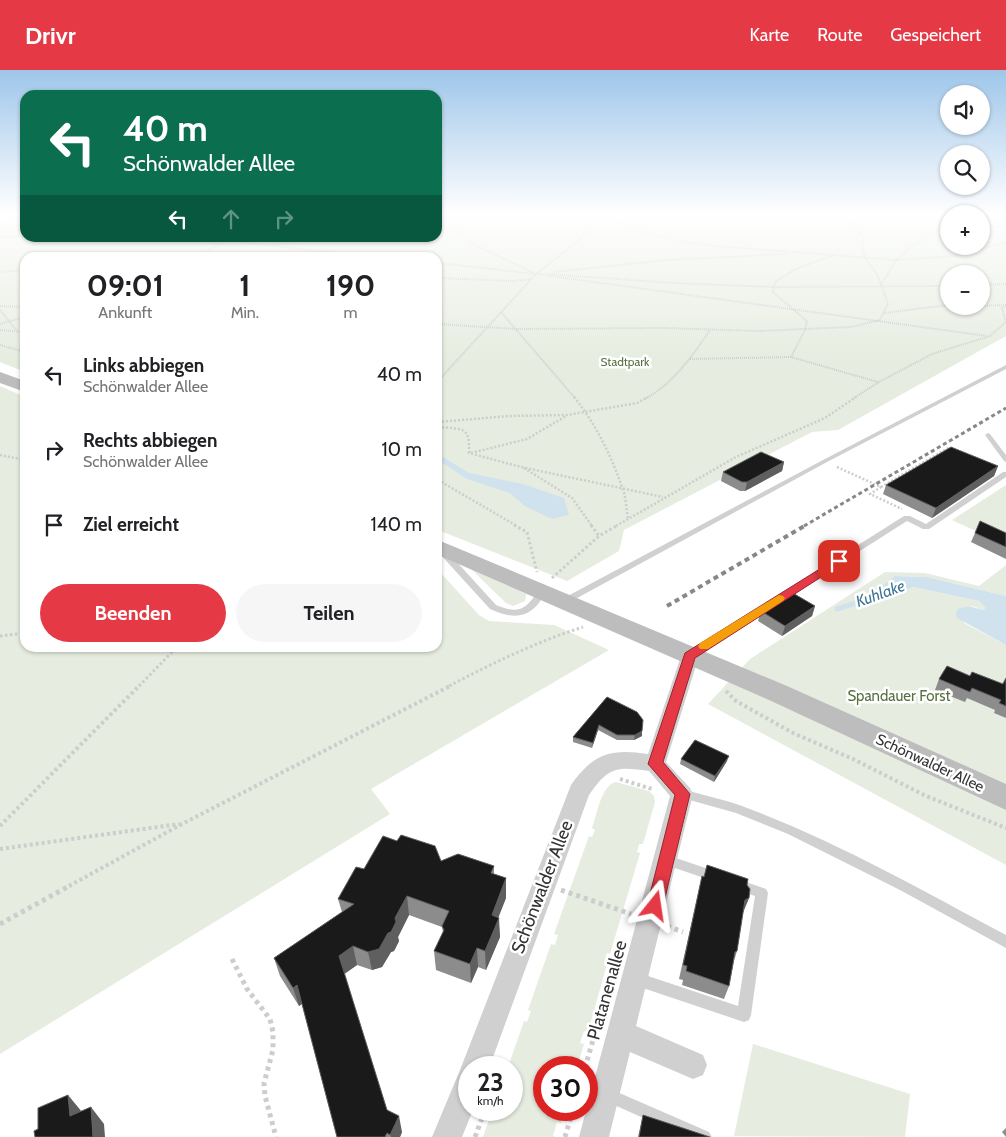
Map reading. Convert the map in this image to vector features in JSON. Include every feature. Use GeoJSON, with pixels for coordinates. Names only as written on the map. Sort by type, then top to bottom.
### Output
{"type":"FeatureCollection","features":[{"type":"Feature","properties":{"kind":"main road"},"geometry":{"type":"LineString","coordinates":[[0,377],[20,385]]}},
{"type":"Feature","properties":{"kind":"main road","name":"Schönwalder Allee"},"geometry":{"type":"LineString","coordinates":[[442,549],[539,581],[565,601],[786,697],[1006,798]]}},
{"type":"Feature","properties":{"kind":"street"},"geometry":{"type":"LineString","coordinates":[[594,1137],[636,979],[635,919],[667,860],[670,794],[655,764],[690,656]]}},
{"type":"Feature","properties":{"kind":"street","name":"Schönwalder Allee"},"geometry":{"type":"LineString","coordinates":[[478,1056],[579,791],[596,768],[614,759],[655,764]]}},
{"type":"Feature","properties":{"kind":"street"},"geometry":{"type":"LineString","coordinates":[[621,1034],[692,1066]]}},
{"type":"Feature","properties":{"kind":"street"},"geometry":{"type":"LineString","coordinates":[[448,1137],[458,1110]]}},
{"type":"Feature","properties":{"kind":"lane"},"geometry":{"type":"LineString","coordinates":[[565,601],[825,461],[1006,367]]}},
{"type":"Feature","properties":{"kind":"lane"},"geometry":{"type":"LineString","coordinates":[[988,435],[1006,460]]}},
{"type":"Feature","properties":{"kind":"lane"},"geometry":{"type":"LineString","coordinates":[[690,656],[907,518],[926,527],[1006,474]]}},
{"type":"Feature","properties":{"kind":"lane"},"geometry":{"type":"LineString","coordinates":[[442,552],[493,607],[502,612],[523,612],[536,604],[539,581]]}},
{"type":"Feature","properties":{"kind":"lane"},"geometry":{"type":"LineString","coordinates":[[670,794],[738,809],[792,831],[904,886],[1006,942]]}},
{"type":"Feature","properties":{"kind":"lane"},"geometry":{"type":"LineString","coordinates":[[636,979],[744,1015],[762,893],[667,860]]}},
{"type":"Feature","properties":{"kind":"lane"},"geometry":{"type":"LineString","coordinates":[[606,1094],[704,1137]]}},
{"type":"Feature","properties":{"kind":"path"},"geometry":{"type":"LineString","coordinates":[[454,265],[536,274],[990,336]]}},
{"type":"Feature","properties":{"kind":"path"},"geometry":{"type":"LineString","coordinates":[[517,265],[536,274],[568,274],[673,282],[774,287],[940,286]]}},
{"type":"Feature","properties":{"kind":"path"},"geometry":{"type":"LineString","coordinates":[[442,377],[536,274],[548,265]]}},
{"type":"Feature","properties":{"kind":"path"},"geometry":{"type":"LineString","coordinates":[[536,274],[622,265]]}},
{"type":"Feature","properties":{"kind":"path"},"geometry":{"type":"LineString","coordinates":[[791,357],[805,330],[807,321],[773,292],[775,282],[796,269],[807,265]]}},
{"type":"Feature","properties":{"kind":"path"},"geometry":{"type":"LineString","coordinates":[[442,324],[515,329],[805,330],[851,327],[880,320],[888,303],[881,285],[869,265]]}},
{"type":"Feature","properties":{"kind":"path"},"geometry":{"type":"LineString","coordinates":[[881,285],[893,265]]}},
{"type":"Feature","properties":{"kind":"path"},"geometry":{"type":"LineString","coordinates":[[0,272],[20,270]]}},
{"type":"Feature","properties":{"kind":"path"},"geometry":{"type":"LineString","coordinates":[[442,278],[512,281],[532,279]]}},
{"type":"Feature","properties":{"kind":"path"},"geometry":{"type":"LineString","coordinates":[[990,285],[1006,284]]}},
{"type":"Feature","properties":{"kind":"path"},"geometry":{"type":"LineString","coordinates":[[990,306],[1006,305]]}},
{"type":"Feature","properties":{"kind":"path"},"geometry":{"type":"LineString","coordinates":[[442,482],[527,532],[539,581],[552,578],[599,536],[736,457],[825,418],[879,382],[932,354],[990,336],[1006,322],[1002,308],[1006,305]]}},
{"type":"Feature","properties":{"kind":"path"},"geometry":{"type":"LineString","coordinates":[[0,306],[20,308]]}},
{"type":"Feature","properties":{"kind":"path"},"geometry":{"type":"LineString","coordinates":[[884,313],[940,306]]}},
{"type":"Feature","properties":{"kind":"path"},"geometry":{"type":"LineString","coordinates":[[0,310],[18,332]]}},
{"type":"Feature","properties":{"kind":"path"},"geometry":{"type":"LineString","coordinates":[[501,312],[587,413],[596,428],[623,488],[628,518]]}},
{"type":"Feature","properties":{"kind":"path"},"geometry":{"type":"LineString","coordinates":[[0,324],[20,318]]}},
{"type":"Feature","properties":{"kind":"path"},"geometry":{"type":"LineString","coordinates":[[0,330],[18,332]]}},
{"type":"Feature","properties":{"kind":"path"},"geometry":{"type":"LineString","coordinates":[[442,422],[509,416],[567,415],[637,403],[656,393],[690,359],[710,330]]}},
{"type":"Feature","properties":{"kind":"path"},"geometry":{"type":"LineString","coordinates":[[0,345],[20,351]]}},
{"type":"Feature","properties":{"kind":"path"},"geometry":{"type":"LineString","coordinates":[[690,359],[791,357],[879,382]]}},
{"type":"Feature","properties":{"kind":"path"},"geometry":{"type":"LineString","coordinates":[[469,454],[527,439],[567,415]]}},
{"type":"Feature","properties":{"kind":"path"},"geometry":{"type":"LineString","coordinates":[[442,427],[456,428],[466,432],[470,440],[469,454]]}},
{"type":"Feature","properties":{"kind":"path"},"geometry":{"type":"LineString","coordinates":[[932,523],[870,494],[950,447]]}},
{"type":"Feature","properties":{"kind":"path"},"geometry":{"type":"LineString","coordinates":[[469,454],[664,498]]}},
{"type":"Feature","properties":{"kind":"path"},"geometry":{"type":"LineString","coordinates":[[0,455],[20,459]]}},
{"type":"Feature","properties":{"kind":"path"},"geometry":{"type":"LineString","coordinates":[[825,461],[881,487]]}},
{"type":"Feature","properties":{"kind":"path"},"geometry":{"type":"LineString","coordinates":[[521,467],[572,498],[599,536]]}},
{"type":"Feature","properties":{"kind":"path"},"geometry":{"type":"LineString","coordinates":[[0,924],[182,824],[501,659],[554,636],[588,626]]}},
{"type":"Feature","properties":{"kind":"path"},"geometry":{"type":"LineString","coordinates":[[0,636],[20,634]]}},
{"type":"Feature","properties":{"kind":"path"},"geometry":{"type":"LineString","coordinates":[[0,826],[172,652]]}},
{"type":"Feature","properties":{"kind":"path"},"geometry":{"type":"LineString","coordinates":[[723,688],[736,701],[793,733],[853,759],[926,796],[1006,828]]}},
{"type":"Feature","properties":{"kind":"path"},"geometry":{"type":"LineString","coordinates":[[622,779],[670,794]]}},
{"type":"Feature","properties":{"kind":"path"},"geometry":{"type":"LineString","coordinates":[[0,849],[182,824]]}},
{"type":"Feature","properties":{"kind":"path"},"geometry":{"type":"LineString","coordinates":[[543,884],[635,919],[683,932]]}},
{"type":"Feature","properties":{"kind":"path"},"geometry":{"type":"LineString","coordinates":[[632,904],[635,919]]}},
{"type":"Feature","properties":{"kind":"path"},"geometry":{"type":"LineString","coordinates":[[232,959],[247,989],[270,1019],[273,1032],[273,1050],[264,1083],[265,1096],[276,1137]]}},
{"type":"Feature","properties":{"kind":"path","name":"Platanenallee"},"geometry":{"type":"LineString","coordinates":[[588,1056],[616,959]]}},
{"type":"Feature","properties":{"kind":"path"},"geometry":{"type":"LineString","coordinates":[[475,1137],[481,1121]]}},
{"type":"Feature","properties":{"kind":"path"},"geometry":{"type":"LineString","coordinates":[[565,1137],[569,1121]]}},
{"type":"Feature","properties":{"kind":"green space","name":"Stadtpark"},"geometry":{"type":"Polygon","coordinates":[[[0,265],[20,265],[20,370],[0,362],[0,265]]]}},
{"type":"Feature","properties":{"kind":"green space","name":"Stadtpark"},"geometry":{"type":"Polygon","coordinates":[[[442,265],[1006,265],[1006,336],[838,430],[812,432],[624,530],[619,551],[567,581],[442,532],[442,265]]]}},
{"type":"Feature","properties":{"kind":"green space"},"geometry":{"type":"Polygon","coordinates":[[[0,386],[20,395],[20,652],[442,652],[442,574],[479,615],[489,621],[554,625],[609,650],[371,789],[390,814],[0,1054],[0,386]]]}},
{"type":"Feature","properties":{"kind":"green space"},"geometry":{"type":"Polygon","coordinates":[[[1006,485],[1006,545],[952,520],[1006,485]]]}},
{"type":"Feature","properties":{"kind":"green space","name":"Spandauer Forst"},"geometry":{"type":"Polygon","coordinates":[[[1006,565],[1006,596],[927,577],[895,576],[893,596],[913,587],[979,601],[987,608],[983,610],[972,606],[964,623],[1006,645],[1006,865],[708,704],[750,659],[885,572],[925,573],[979,586],[1006,565]]]}},
{"type":"Feature","properties":{"kind":"green space"},"geometry":{"type":"Polygon","coordinates":[[[471,569],[526,594],[525,601],[513,606],[506,603],[471,569]]]}},
{"type":"Feature","properties":{"kind":"green space"},"geometry":{"type":"Polygon","coordinates":[[[616,782],[649,791],[654,796],[655,802],[643,844],[639,844],[637,852],[640,853],[610,954],[607,953],[604,963],[607,964],[588,1032],[584,1031],[580,1043],[584,1044],[580,1056],[533,1056],[533,1121],[561,1121],[561,1123],[557,1122],[553,1136],[555,1137],[483,1137],[489,1121],[523,1121],[523,1056],[512,1056],[524,1021],[527,1022],[531,1011],[528,1010],[551,944],[555,945],[558,935],[554,934],[589,836],[592,837],[595,830],[592,828],[600,801],[611,784],[616,782]]]}},
{"type":"Feature","properties":{"kind":"green space"},"geometry":{"type":"Polygon","coordinates":[[[753,1044],[910,1094],[905,1137],[734,1136],[753,1044]]]}},
{"type":"Feature","properties":{"kind":"water"},"geometry":{"type":"Polygon","coordinates":[[[442,456],[469,473],[523,484],[564,498],[569,515],[552,519],[525,506],[510,493],[467,479],[442,463],[442,456]]]}},
{"type":"Feature","properties":{"kind":"water","name":"Kuhlake"},"geometry":{"type":"Polygon","coordinates":[[[895,576],[927,577],[1006,596],[1006,645],[957,618],[956,612],[958,609],[970,607],[983,610],[986,608],[979,601],[913,587],[893,596],[880,588],[895,576]]]}},
{"type":"Feature","properties":{"kind":"building"},"geometry":{"type":"Polygon","coordinates":[[[951,447],[998,466],[936,508],[886,485],[951,447]]]}},
{"type":"Feature","properties":{"kind":"building"},"geometry":{"type":"Polygon","coordinates":[[[761,452],[784,462],[747,482],[742,482],[723,472],[761,452]]]}},
{"type":"Feature","properties":{"kind":"building"},"geometry":{"type":"Polygon","coordinates":[[[980,521],[1006,533],[1006,547],[975,533],[980,521]]]}},
{"type":"Feature","properties":{"kind":"building"},"geometry":{"type":"Polygon","coordinates":[[[791,592],[815,606],[785,626],[761,611],[791,592]]]}},
{"type":"Feature","properties":{"kind":"building"},"geometry":{"type":"Polygon","coordinates":[[[947,666],[970,676],[972,672],[1003,684],[1006,678],[1006,706],[999,703],[1001,700],[972,688],[970,692],[939,679],[947,666]]]}},
{"type":"Feature","properties":{"kind":"building"},"geometry":{"type":"Polygon","coordinates":[[[607,697],[637,712],[643,720],[642,731],[635,735],[617,735],[599,725],[593,743],[573,737],[607,697]]]}},
{"type":"Feature","properties":{"kind":"building"},"geometry":{"type":"Polygon","coordinates":[[[695,740],[729,756],[715,776],[681,759],[695,740]]]}},
{"type":"Feature","properties":{"kind":"building"},"geometry":{"type":"Polygon","coordinates":[[[401,835],[435,846],[441,861],[458,854],[494,866],[491,873],[506,878],[492,915],[499,918],[485,951],[477,948],[470,964],[434,951],[444,930],[442,926],[449,911],[407,896],[395,918],[396,922],[391,932],[388,933],[379,949],[368,952],[353,946],[339,956],[387,1110],[399,1116],[390,1135],[387,1133],[385,1137],[337,1137],[297,985],[293,988],[274,958],[354,904],[338,899],[356,867],[364,869],[383,836],[397,841],[401,835]]]}},
{"type":"Feature","properties":{"kind":"building"},"geometry":{"type":"Polygon","coordinates":[[[707,865],[748,879],[747,885],[750,889],[749,898],[745,900],[729,986],[686,971],[687,966],[683,965],[702,876],[704,877],[707,865]]]}},
{"type":"Feature","properties":{"kind":"building"},"geometry":{"type":"Polygon","coordinates":[[[68,1095],[70,1116],[91,1107],[93,1137],[35,1137],[34,1131],[38,1129],[38,1108],[68,1095]]]}},
{"type":"Feature","properties":{"kind":"building"},"geometry":{"type":"Polygon","coordinates":[[[643,1115],[710,1137],[639,1137],[643,1115]]]}},
{"type":"Feature","properties":{"kind":"waterway","name":"Kuhlake"},"geometry":{"type":"LineString","coordinates":[[837,609],[884,594],[890,590]]}},
{"type":"Feature","properties":{"kind":"railway"},"geometry":{"type":"LineString","coordinates":[[804,526],[1006,408]]}},
{"type":"Feature","properties":{"kind":"railway"},"geometry":{"type":"LineString","coordinates":[[667,606],[806,525]]}},
{"type":"Feature","properties":{"kind":"slow traffic"},"geometry":{"type":"LineString","coordinates":[[704,646],[779,598]]}},
{"type":"Feature","properties":{"kind":"route"},"geometry":{"type":"LineString","coordinates":[[655,906],[682,794],[655,764],[690,656],[839,561]]}}]}
